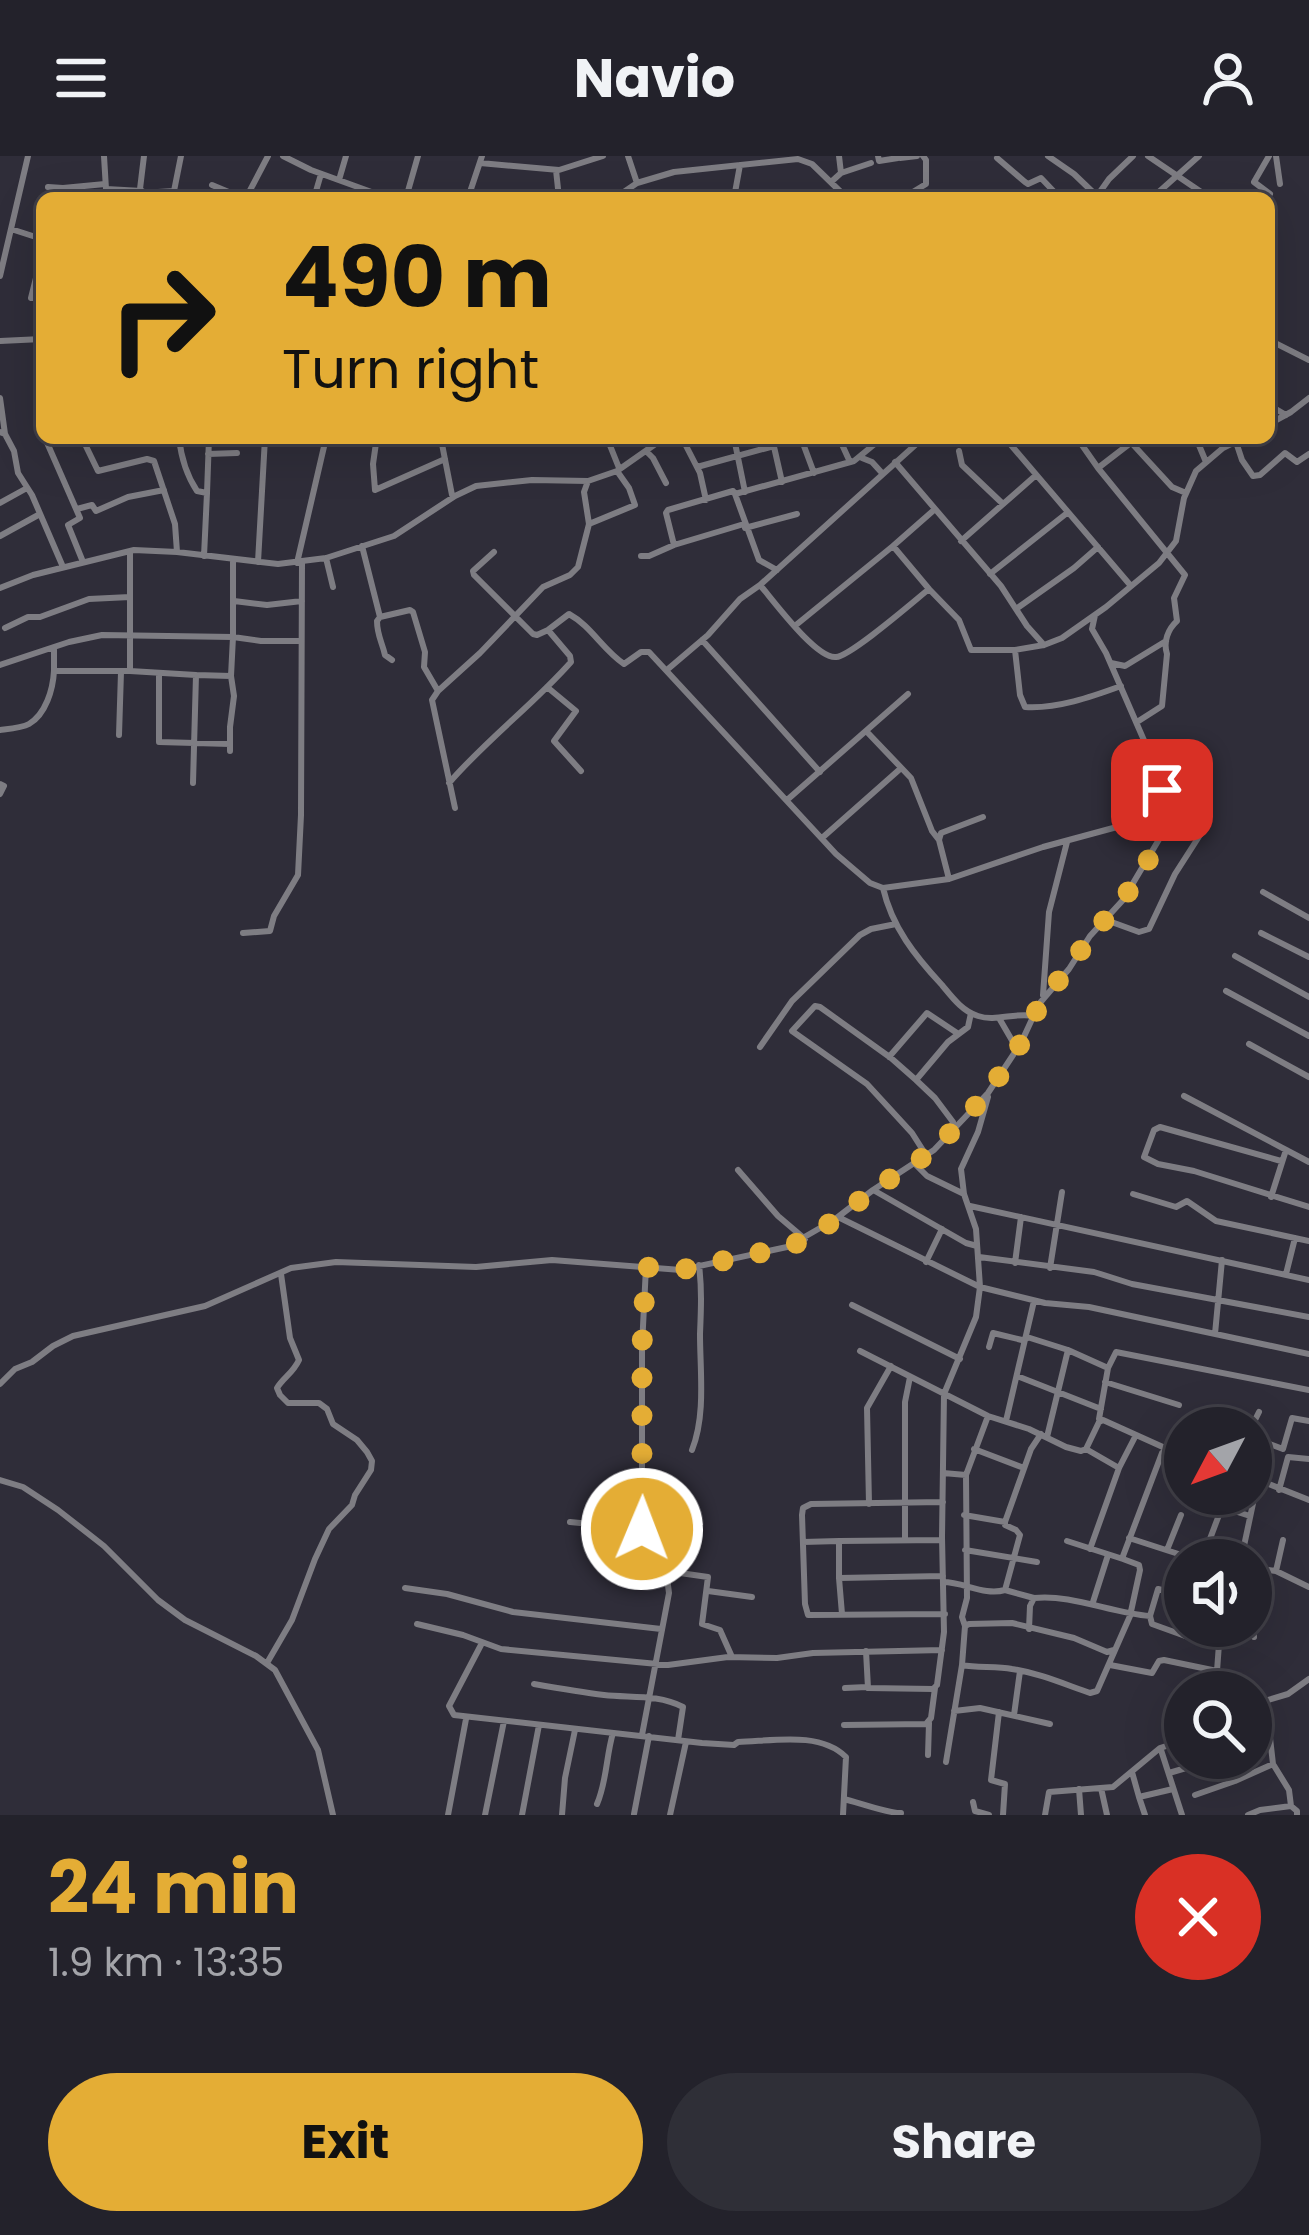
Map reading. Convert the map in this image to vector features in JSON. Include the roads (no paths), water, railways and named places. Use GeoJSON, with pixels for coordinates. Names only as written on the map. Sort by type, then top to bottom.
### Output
{"type":"FeatureCollection","features":[{"type":"Feature","properties":{"kind":"street"},"geometry":{"type":"LineString","coordinates":[[0,276],[28,156]]}},
{"type":"Feature","properties":{"kind":"street"},"geometry":{"type":"LineString","coordinates":[[104,156],[106,189],[128,192]]}},
{"type":"Feature","properties":{"kind":"street"},"geometry":{"type":"LineString","coordinates":[[142,192],[144,156]]}},
{"type":"Feature","properties":{"kind":"street"},"geometry":{"type":"LineString","coordinates":[[163,192],[174,191],[181,156]]}},
{"type":"Feature","properties":{"kind":"street"},"geometry":{"type":"LineString","coordinates":[[247,192],[268,156]]}},
{"type":"Feature","properties":{"kind":"street"},"geometry":{"type":"LineString","coordinates":[[284,156],[372,192]]}},
{"type":"Feature","properties":{"kind":"street"},"geometry":{"type":"LineString","coordinates":[[339,180],[346,156]]}},
{"type":"Feature","properties":{"kind":"street"},"geometry":{"type":"LineString","coordinates":[[408,192],[418,156]]}},
{"type":"Feature","properties":{"kind":"street"},"geometry":{"type":"LineString","coordinates":[[471,192],[481,159],[556,170],[603,156]]}},
{"type":"Feature","properties":{"kind":"street"},"geometry":{"type":"LineString","coordinates":[[628,156],[637,183]]}},
{"type":"Feature","properties":{"kind":"street"},"geometry":{"type":"LineString","coordinates":[[839,156],[841,173]]}},
{"type":"Feature","properties":{"kind":"street"},"geometry":{"type":"LineString","coordinates":[[878,156],[879,160],[920,156],[926,160],[926,184],[913,192]]}},
{"type":"Feature","properties":{"kind":"street"},"geometry":{"type":"LineString","coordinates":[[1048,156],[1093,192]]}},
{"type":"Feature","properties":{"kind":"street"},"geometry":{"type":"LineString","coordinates":[[1101,192],[1133,156]]}},
{"type":"Feature","properties":{"kind":"street"},"geometry":{"type":"LineString","coordinates":[[1148,156],[1200,192]]}},
{"type":"Feature","properties":{"kind":"street"},"geometry":{"type":"LineString","coordinates":[[1158,192],[1199,156]]}},
{"type":"Feature","properties":{"kind":"street"},"geometry":{"type":"LineString","coordinates":[[1273,156],[1280,184]]}},
{"type":"Feature","properties":{"kind":"street"},"geometry":{"type":"LineString","coordinates":[[1267,192],[1254,182],[1273,156]]}},
{"type":"Feature","properties":{"kind":"street"},"geometry":{"type":"LineString","coordinates":[[624,192],[637,183],[688,170],[798,158],[812,164],[841,192]]}},
{"type":"Feature","properties":{"kind":"street"},"geometry":{"type":"LineString","coordinates":[[997,158],[1024,182],[1041,178],[1054,192]]}},
{"type":"Feature","properties":{"kind":"street"},"geometry":{"type":"LineString","coordinates":[[831,182],[841,173],[871,163]]}},
{"type":"Feature","properties":{"kind":"street"},"geometry":{"type":"LineString","coordinates":[[735,192],[740,165]]}},
{"type":"Feature","properties":{"kind":"street"},"geometry":{"type":"LineString","coordinates":[[556,170],[559,192]]}},
{"type":"Feature","properties":{"kind":"street"},"geometry":{"type":"LineString","coordinates":[[316,192],[321,174]]}},
{"type":"Feature","properties":{"kind":"street"},"geometry":{"type":"LineString","coordinates":[[68,192],[105,184]]}},
{"type":"Feature","properties":{"kind":"street"},"geometry":{"type":"LineString","coordinates":[[212,185],[229,192]]}},
{"type":"Feature","properties":{"kind":"street"},"geometry":{"type":"LineString","coordinates":[[48,187],[60,192]]}},
{"type":"Feature","properties":{"kind":"street"},"geometry":{"type":"LineString","coordinates":[[10,229],[36,237]]}},
{"type":"Feature","properties":{"kind":"street"},"geometry":{"type":"LineString","coordinates":[[0,341],[36,339]]}},
{"type":"Feature","properties":{"kind":"street"},"geometry":{"type":"LineString","coordinates":[[1275,343],[1309,360]]}},
{"type":"Feature","properties":{"kind":"street"},"geometry":{"type":"LineString","coordinates":[[0,398],[2,433],[63,567]]}},
{"type":"Feature","properties":{"kind":"street"},"geometry":{"type":"LineString","coordinates":[[1275,421],[1309,398]]}},
{"type":"Feature","properties":{"kind":"street"},"geometry":{"type":"LineString","coordinates":[[1275,409],[1286,415]]}},
{"type":"Feature","properties":{"kind":"street"},"geometry":{"type":"LineString","coordinates":[[48,444],[80,518],[68,525],[83,562]]}},
{"type":"Feature","properties":{"kind":"street"},"geometry":{"type":"LineString","coordinates":[[85,444],[98,471],[151,459],[176,530],[177,552]]}},
{"type":"Feature","properties":{"kind":"street"},"geometry":{"type":"LineString","coordinates":[[180,444],[192,485],[207,493]]}},
{"type":"Feature","properties":{"kind":"street"},"geometry":{"type":"LineString","coordinates":[[204,556],[208,444]]}},
{"type":"Feature","properties":{"kind":"street"},"geometry":{"type":"LineString","coordinates":[[258,562],[266,444]]}},
{"type":"Feature","properties":{"kind":"street"},"geometry":{"type":"LineString","coordinates":[[243,933],[270,932],[298,875],[299,563],[325,444]]}},
{"type":"Feature","properties":{"kind":"street"},"geometry":{"type":"LineString","coordinates":[[379,444],[373,464],[375,490],[445,459]]}},
{"type":"Feature","properties":{"kind":"street"},"geometry":{"type":"LineString","coordinates":[[442,444],[452,497]]}},
{"type":"Feature","properties":{"kind":"street"},"geometry":{"type":"LineString","coordinates":[[589,524],[635,505],[609,444]]}},
{"type":"Feature","properties":{"kind":"street"},"geometry":{"type":"LineString","coordinates":[[0,588],[130,551],[258,562],[326,559],[404,531],[476,486],[588,481],[618,470],[656,444]]}},
{"type":"Feature","properties":{"kind":"street"},"geometry":{"type":"LineString","coordinates":[[685,444],[706,500]]}},
{"type":"Feature","properties":{"kind":"street"},"geometry":{"type":"LineString","coordinates":[[736,444],[745,492]]}},
{"type":"Feature","properties":{"kind":"street"},"geometry":{"type":"LineString","coordinates":[[697,467],[768,444]]}},
{"type":"Feature","properties":{"kind":"street"},"geometry":{"type":"LineString","coordinates":[[773,444],[782,482]]}},
{"type":"Feature","properties":{"kind":"street"},"geometry":{"type":"LineString","coordinates":[[802,444],[814,473]]}},
{"type":"Feature","properties":{"kind":"street"},"geometry":{"type":"LineString","coordinates":[[842,444],[851,462]]}},
{"type":"Feature","properties":{"kind":"street"},"geometry":{"type":"LineString","coordinates":[[674,545],[668,510],[851,462],[875,444]]}},
{"type":"Feature","properties":{"kind":"street"},"geometry":{"type":"LineString","coordinates":[[667,670],[916,444]]}},
{"type":"Feature","properties":{"kind":"street"},"geometry":{"type":"LineString","coordinates":[[1010,444],[1131,586]]}},
{"type":"Feature","properties":{"kind":"street"},"geometry":{"type":"LineString","coordinates":[[1081,444],[1185,578],[1174,598],[1177,621],[1166,641],[1162,706],[1136,722]]}},
{"type":"Feature","properties":{"kind":"street"},"geometry":{"type":"LineString","coordinates":[[1098,468],[1127,444]]}},
{"type":"Feature","properties":{"kind":"street"},"geometry":{"type":"LineString","coordinates":[[1135,444],[1172,488],[1186,493]]}},
{"type":"Feature","properties":{"kind":"street"},"geometry":{"type":"LineString","coordinates":[[1198,444],[1206,462]]}},
{"type":"Feature","properties":{"kind":"street"},"geometry":{"type":"LineString","coordinates":[[892,546],[959,620],[971,650],[1044,645],[1095,615],[1169,553],[1193,476],[1233,444]]}},
{"type":"Feature","properties":{"kind":"street"},"geometry":{"type":"LineString","coordinates":[[1240,444],[1242,460],[1256,477],[1285,453],[1297,462],[1309,454]]}},
{"type":"Feature","properties":{"kind":"street"},"geometry":{"type":"LineString","coordinates":[[646,452],[666,483]]}},
{"type":"Feature","properties":{"kind":"street"},"geometry":{"type":"LineString","coordinates":[[959,452],[962,465],[1003,504]]}},
{"type":"Feature","properties":{"kind":"street"},"geometry":{"type":"LineString","coordinates":[[208,454],[237,453]]}},
{"type":"Feature","properties":{"kind":"street"},"geometry":{"type":"LineString","coordinates":[[860,457],[882,473]]}},
{"type":"Feature","properties":{"kind":"street"},"geometry":{"type":"LineString","coordinates":[[895,462],[1044,645]]}},
{"type":"Feature","properties":{"kind":"street"},"geometry":{"type":"LineString","coordinates":[[962,541],[1036,475]]}},
{"type":"Feature","properties":{"kind":"street"},"geometry":{"type":"LineString","coordinates":[[455,808],[432,700],[543,587],[578,567],[589,524],[584,491],[588,481]]}},
{"type":"Feature","properties":{"kind":"street"},"geometry":{"type":"LineString","coordinates":[[0,503],[27,488]]}},
{"type":"Feature","properties":{"kind":"street"},"geometry":{"type":"LineString","coordinates":[[76,509],[92,506],[101,511],[128,497],[164,490]]}},
{"type":"Feature","properties":{"kind":"street"},"geometry":{"type":"LineString","coordinates":[[735,494],[760,560],[777,570]]}},
{"type":"Feature","properties":{"kind":"street"},"geometry":{"type":"LineString","coordinates":[[796,626],[934,510]]}},
{"type":"Feature","properties":{"kind":"street"},"geometry":{"type":"LineString","coordinates":[[990,574],[1068,512]]}},
{"type":"Feature","properties":{"kind":"street"},"geometry":{"type":"LineString","coordinates":[[0,536],[40,514]]}},
{"type":"Feature","properties":{"kind":"street"},"geometry":{"type":"LineString","coordinates":[[641,556],[797,514]]}},
{"type":"Feature","properties":{"kind":"street"},"geometry":{"type":"LineString","coordinates":[[362,547],[380,617]]}},
{"type":"Feature","properties":{"kind":"street"},"geometry":{"type":"LineString","coordinates":[[1016,609],[1098,547]]}},
{"type":"Feature","properties":{"kind":"street"},"geometry":{"type":"LineString","coordinates":[[119,735],[130,636],[130,551]]}},
{"type":"Feature","properties":{"kind":"street"},"geometry":{"type":"LineString","coordinates":[[494,552],[473,573],[533,634],[572,615],[620,662],[649,652],[822,838],[864,878],[883,888],[949,879],[1165,814],[1190,818],[1202,826],[1149,929],[1139,932],[1106,920]]}},
{"type":"Feature","properties":{"kind":"street"},"geometry":{"type":"LineString","coordinates":[[159,674],[159,742],[230,747],[233,559]]}},
{"type":"Feature","properties":{"kind":"street"},"geometry":{"type":"LineString","coordinates":[[326,559],[332,587]]}},
{"type":"Feature","properties":{"kind":"street"},"geometry":{"type":"LineString","coordinates":[[760,585],[816,649],[840,657],[929,589]]}},
{"type":"Feature","properties":{"kind":"street"},"geometry":{"type":"LineString","coordinates":[[5,628],[28,616],[40,617],[89,599],[130,597]]}},
{"type":"Feature","properties":{"kind":"street"},"geometry":{"type":"LineString","coordinates":[[233,601],[267,605],[302,601]]}},
{"type":"Feature","properties":{"kind":"street"},"geometry":{"type":"LineString","coordinates":[[392,660],[377,636],[376,621],[410,610],[425,652],[424,667],[438,691]]}},
{"type":"Feature","properties":{"kind":"street"},"geometry":{"type":"LineString","coordinates":[[0,1384],[14,1369],[73,1336],[205,1306],[291,1268],[336,1262],[476,1267],[552,1260],[680,1270],[766,1252],[805,1239],[926,1155],[988,1093],[1043,998],[1123,900],[1167,826],[1162,790],[1121,686],[1094,633],[1095,615]]}},
{"type":"Feature","properties":{"kind":"street"},"geometry":{"type":"LineString","coordinates":[[449,783],[572,659],[548,630]]}},
{"type":"Feature","properties":{"kind":"street"},"geometry":{"type":"LineString","coordinates":[[1073,630],[1094,633]]}},
{"type":"Feature","properties":{"kind":"street"},"geometry":{"type":"LineString","coordinates":[[0,665],[102,635],[301,640]]}},
{"type":"Feature","properties":{"kind":"street"},"geometry":{"type":"LineString","coordinates":[[702,640],[820,772]]}},
{"type":"Feature","properties":{"kind":"street"},"geometry":{"type":"LineString","coordinates":[[1109,662],[1125,666],[1166,641]]}},
{"type":"Feature","properties":{"kind":"street"},"geometry":{"type":"LineString","coordinates":[[0,730],[31,723],[45,705],[53,686],[54,648]]}},
{"type":"Feature","properties":{"kind":"street"},"geometry":{"type":"LineString","coordinates":[[1016,650],[1025,707],[1085,698],[1121,686]]}},
{"type":"Feature","properties":{"kind":"street"},"geometry":{"type":"LineString","coordinates":[[54,671],[231,676]]}},
{"type":"Feature","properties":{"kind":"street"},"geometry":{"type":"LineString","coordinates":[[193,783],[196,675]]}},
{"type":"Feature","properties":{"kind":"street"},"geometry":{"type":"LineString","coordinates":[[548,687],[576,711],[554,741],[581,771]]}},
{"type":"Feature","properties":{"kind":"street"},"geometry":{"type":"LineString","coordinates":[[787,800],[908,694]]}},
{"type":"Feature","properties":{"kind":"street"},"geometry":{"type":"LineString","coordinates":[[868,733],[911,778],[939,840],[949,879]]}},
{"type":"Feature","properties":{"kind":"street"},"geometry":{"type":"LineString","coordinates":[[822,838],[902,768]]}},
{"type":"Feature","properties":{"kind":"street"},"geometry":{"type":"LineString","coordinates":[[0,784],[4,786],[0,794]]}},
{"type":"Feature","properties":{"kind":"street"},"geometry":{"type":"LineString","coordinates":[[939,840],[946,830],[983,817]]}},
{"type":"Feature","properties":{"kind":"street"},"geometry":{"type":"LineString","coordinates":[[1043,998],[1049,913],[1067,841]]}},
{"type":"Feature","properties":{"kind":"street"},"geometry":{"type":"LineString","coordinates":[[883,888],[896,924],[921,964],[958,1004],[982,1018],[1034,1016]]}},
{"type":"Feature","properties":{"kind":"street"},"geometry":{"type":"LineString","coordinates":[[1263,892],[1309,918]]}},
{"type":"Feature","properties":{"kind":"street"},"geometry":{"type":"LineString","coordinates":[[760,1047],[792,1000],[860,935],[896,924]]}},
{"type":"Feature","properties":{"kind":"street"},"geometry":{"type":"LineString","coordinates":[[1261,933],[1309,957]]}},
{"type":"Feature","properties":{"kind":"street"},"geometry":{"type":"LineString","coordinates":[[1234,956],[1309,997]]}},
{"type":"Feature","properties":{"kind":"street"},"geometry":{"type":"LineString","coordinates":[[1226,991],[1309,1036]]}},
{"type":"Feature","properties":{"kind":"street"},"geometry":{"type":"LineString","coordinates":[[926,1155],[866,1084],[792,1032],[817,1006],[916,1080],[953,1122],[947,1137]]}},
{"type":"Feature","properties":{"kind":"street"},"geometry":{"type":"LineString","coordinates":[[889,1057],[927,1013],[960,1033]]}},
{"type":"Feature","properties":{"kind":"street"},"geometry":{"type":"LineString","coordinates":[[916,1080],[970,1024],[971,1013]]}},
{"type":"Feature","properties":{"kind":"street"},"geometry":{"type":"LineString","coordinates":[[999,1018],[1017,1049]]}},
{"type":"Feature","properties":{"kind":"street"},"geometry":{"type":"LineString","coordinates":[[1250,1044],[1309,1077]]}},
{"type":"Feature","properties":{"kind":"street"},"geometry":{"type":"LineString","coordinates":[[928,1755],[944,1614],[944,1394],[976,1317],[980,1287],[980,1257],[961,1169],[978,1132],[988,1093]]}},
{"type":"Feature","properties":{"kind":"street"},"geometry":{"type":"LineString","coordinates":[[1184,1096],[1309,1162]]}},
{"type":"Feature","properties":{"kind":"street"},"geometry":{"type":"LineString","coordinates":[[1281,1162],[1160,1127],[1154,1130],[1144,1157],[1309,1208]]}},
{"type":"Feature","properties":{"kind":"street"},"geometry":{"type":"LineString","coordinates":[[1271,1197],[1286,1150]]}},
{"type":"Feature","properties":{"kind":"street"},"geometry":{"type":"LineString","coordinates":[[914,1163],[927,1176],[964,1194]]}},
{"type":"Feature","properties":{"kind":"street"},"geometry":{"type":"LineString","coordinates":[[738,1170],[805,1239]]}},
{"type":"Feature","properties":{"kind":"street"},"geometry":{"type":"LineString","coordinates":[[873,1190],[977,1246]]}},
{"type":"Feature","properties":{"kind":"street"},"geometry":{"type":"LineString","coordinates":[[1050,1268],[1062,1192]]}},
{"type":"Feature","properties":{"kind":"street"},"geometry":{"type":"LineString","coordinates":[[1133,1194],[1176,1207],[1187,1201],[1216,1221],[1309,1240]]}},
{"type":"Feature","properties":{"kind":"street"},"geometry":{"type":"LineString","coordinates":[[970,1206],[1309,1280]]}},
{"type":"Feature","properties":{"kind":"street"},"geometry":{"type":"LineString","coordinates":[[838,1216],[980,1287],[1309,1354]]}},
{"type":"Feature","properties":{"kind":"street"},"geometry":{"type":"LineString","coordinates":[[1015,1263],[1021,1217]]}},
{"type":"Feature","properties":{"kind":"street"},"geometry":{"type":"LineString","coordinates":[[926,1262],[942,1229]]}},
{"type":"Feature","properties":{"kind":"street"},"geometry":{"type":"LineString","coordinates":[[1286,1274],[1294,1238]]}},
{"type":"Feature","properties":{"kind":"street"},"geometry":{"type":"LineString","coordinates":[[980,1257],[1094,1272],[1132,1284],[1309,1317]]}},
{"type":"Feature","properties":{"kind":"street"},"geometry":{"type":"LineString","coordinates":[[1216,1335],[1222,1260]]}},
{"type":"Feature","properties":{"kind":"street"},"geometry":{"type":"LineString","coordinates":[[692,1450],[699,1417],[699,1265]]}},
{"type":"Feature","properties":{"kind":"street"},"geometry":{"type":"LineString","coordinates":[[642,1529],[646,1267]]}},
{"type":"Feature","properties":{"kind":"street"},"geometry":{"type":"LineString","coordinates":[[267,1664],[292,1620],[329,1529],[352,1505],[371,1470],[358,1439],[333,1424],[327,1409],[319,1403],[288,1403],[280,1395],[277,1388],[299,1360],[290,1338],[281,1274]]}},
{"type":"Feature","properties":{"kind":"street"},"geometry":{"type":"LineString","coordinates":[[1006,1420],[1034,1301]]}},
{"type":"Feature","properties":{"kind":"street"},"geometry":{"type":"LineString","coordinates":[[852,1305],[960,1359]]}},
{"type":"Feature","properties":{"kind":"street"},"geometry":{"type":"LineString","coordinates":[[989,1347],[993,1333],[1026,1337],[1108,1368]]}},
{"type":"Feature","properties":{"kind":"street"},"geometry":{"type":"LineString","coordinates":[[860,1351],[988,1416],[1081,1451],[1099,1422],[1108,1368],[1116,1352],[1309,1390]]}},
{"type":"Feature","properties":{"kind":"street"},"geometry":{"type":"LineString","coordinates":[[1005,1522],[1036,1440],[1044,1436],[1068,1351]]}},
{"type":"Feature","properties":{"kind":"street"},"geometry":{"type":"LineString","coordinates":[[869,1504],[867,1408],[891,1366]]}},
{"type":"Feature","properties":{"kind":"street"},"geometry":{"type":"LineString","coordinates":[[1017,1376],[1101,1409]]}},
{"type":"Feature","properties":{"kind":"street"},"geometry":{"type":"LineString","coordinates":[[905,1540],[905,1402],[910,1377]]}},
{"type":"Feature","properties":{"kind":"street"},"geometry":{"type":"LineString","coordinates":[[1105,1382],[1179,1406]]}},
{"type":"Feature","properties":{"kind":"street"},"geometry":{"type":"LineString","coordinates":[[946,1762],[967,1598],[966,1475],[988,1416]]}},
{"type":"Feature","properties":{"kind":"street"},"geometry":{"type":"LineString","coordinates":[[1279,1490],[1292,1418],[1309,1421]]}},
{"type":"Feature","properties":{"kind":"street"},"geometry":{"type":"LineString","coordinates":[[1099,1422],[1164,1446]]}},
{"type":"Feature","properties":{"kind":"street"},"geometry":{"type":"LineString","coordinates":[[1090,1549],[1136,1435]]}},
{"type":"Feature","properties":{"kind":"street"},"geometry":{"type":"LineString","coordinates":[[1272,1445],[1309,1459]]}},
{"type":"Feature","properties":{"kind":"street"},"geometry":{"type":"LineString","coordinates":[[974,1449],[1024,1468]]}},
{"type":"Feature","properties":{"kind":"street"},"geometry":{"type":"LineString","coordinates":[[1086,1449],[1119,1468]]}},
{"type":"Feature","properties":{"kind":"street"},"geometry":{"type":"LineString","coordinates":[[1123,1559],[1164,1452]]}},
{"type":"Feature","properties":{"kind":"street"},"geometry":{"type":"LineString","coordinates":[[944,1474],[966,1475]]}},
{"type":"Feature","properties":{"kind":"street"},"geometry":{"type":"LineString","coordinates":[[0,1480],[23,1487],[58,1510],[185,1620],[267,1664],[283,1681],[318,1750],[333,1815]]}},
{"type":"Feature","properties":{"kind":"street"},"geometry":{"type":"LineString","coordinates":[[1272,1487],[1309,1500]]}},
{"type":"Feature","properties":{"kind":"street"},"geometry":{"type":"LineString","coordinates":[[943,1502],[806,1505],[802,1515],[805,1610],[814,1616],[944,1614]]}},
{"type":"Feature","properties":{"kind":"street"},"geometry":{"type":"LineString","coordinates":[[1208,1539],[1222,1507],[1250,1516],[1245,1539]]}},
{"type":"Feature","properties":{"kind":"street"},"geometry":{"type":"LineString","coordinates":[[839,1579],[943,1579],[1000,1593],[1019,1535],[1005,1522],[964,1514]]}},
{"type":"Feature","properties":{"kind":"street"},"geometry":{"type":"LineString","coordinates":[[1171,1539],[1181,1515]]}},
{"type":"Feature","properties":{"kind":"street"},"geometry":{"type":"LineString","coordinates":[[570,1522],[642,1529],[658,1534],[663,1547],[669,1593],[648,1696],[634,1814]]}},
{"type":"Feature","properties":{"kind":"street"},"geometry":{"type":"LineString","coordinates":[[1129,1538],[1164,1549]]}},
{"type":"Feature","properties":{"kind":"street"},"geometry":{"type":"LineString","coordinates":[[803,1541],[942,1540]]}},
{"type":"Feature","properties":{"kind":"street"},"geometry":{"type":"LineString","coordinates":[[1276,1571],[1282,1540]]}},
{"type":"Feature","properties":{"kind":"street"},"geometry":{"type":"LineString","coordinates":[[839,1541],[842,1614]]}},
{"type":"Feature","properties":{"kind":"street"},"geometry":{"type":"LineString","coordinates":[[962,1665],[1020,1670],[1092,1694],[1100,1687],[1130,1614],[1140,1567],[1067,1541]]}},
{"type":"Feature","properties":{"kind":"street"},"geometry":{"type":"LineString","coordinates":[[965,1550],[1036,1562]]}},
{"type":"Feature","properties":{"kind":"street"},"geometry":{"type":"LineString","coordinates":[[1092,1604],[1108,1555]]}},
{"type":"Feature","properties":{"kind":"street"},"geometry":{"type":"LineString","coordinates":[[1272,1570],[1309,1587]]}},
{"type":"Feature","properties":{"kind":"street"},"geometry":{"type":"LineString","coordinates":[[666,1571],[706,1575],[709,1583],[702,1624],[720,1630],[731,1657]]}},
{"type":"Feature","properties":{"kind":"street"},"geometry":{"type":"LineString","coordinates":[[405,1588],[513,1612],[662,1629]]}},
{"type":"Feature","properties":{"kind":"street"},"geometry":{"type":"LineString","coordinates":[[1164,1591],[1158,1589],[1150,1616],[1152,1624],[1164,1628]]}},
{"type":"Feature","properties":{"kind":"street"},"geometry":{"type":"LineString","coordinates":[[1004,1590],[1150,1616]]}},
{"type":"Feature","properties":{"kind":"street"},"geometry":{"type":"LineString","coordinates":[[708,1591],[752,1597]]}},
{"type":"Feature","properties":{"kind":"street"},"geometry":{"type":"LineString","coordinates":[[1029,1628],[1034,1598]]}},
{"type":"Feature","properties":{"kind":"street"},"geometry":{"type":"LineString","coordinates":[[964,1626],[1012,1623],[1074,1638],[1107,1652],[1117,1647]]}},
{"type":"Feature","properties":{"kind":"street"},"geometry":{"type":"LineString","coordinates":[[417,1624],[504,1649],[682,1665],[731,1657],[942,1650]]}},
{"type":"Feature","properties":{"kind":"street"},"geometry":{"type":"LineString","coordinates":[[482,1642],[449,1706],[454,1715],[734,1745],[794,1739],[838,1749],[847,1762],[843,1815]]}},
{"type":"Feature","properties":{"kind":"street"},"geometry":{"type":"LineString","coordinates":[[1110,1665],[1152,1673],[1164,1660],[1216,1671],[1219,1647]]}},
{"type":"Feature","properties":{"kind":"street"},"geometry":{"type":"LineString","coordinates":[[866,1651],[867,1687]]}},
{"type":"Feature","properties":{"kind":"street"},"geometry":{"type":"LineString","coordinates":[[1014,1715],[1020,1670]]}},
{"type":"Feature","properties":{"kind":"street"},"geometry":{"type":"LineString","coordinates":[[1272,1701],[1296,1691],[1309,1679]]}},
{"type":"Feature","properties":{"kind":"street"},"geometry":{"type":"LineString","coordinates":[[534,1684],[648,1696],[683,1707],[670,1815]]}},
{"type":"Feature","properties":{"kind":"street"},"geometry":{"type":"LineString","coordinates":[[845,1688],[935,1688]]}},
{"type":"Feature","properties":{"kind":"street"},"geometry":{"type":"LineString","coordinates":[[954,1711],[980,1708],[1049,1724]]}},
{"type":"Feature","properties":{"kind":"street"},"geometry":{"type":"LineString","coordinates":[[999,1712],[991,1780],[1005,1784],[1003,1815]]}},
{"type":"Feature","properties":{"kind":"street"},"geometry":{"type":"LineString","coordinates":[[448,1815],[466,1717]]}},
{"type":"Feature","properties":{"kind":"street"},"geometry":{"type":"LineString","coordinates":[[485,1815],[504,1720]]}},
{"type":"Feature","properties":{"kind":"street"},"geometry":{"type":"LineString","coordinates":[[844,1725],[929,1723]]}},
{"type":"Feature","properties":{"kind":"street"},"geometry":{"type":"LineString","coordinates":[[522,1815],[539,1725]]}},
{"type":"Feature","properties":{"kind":"street"},"geometry":{"type":"LineString","coordinates":[[562,1815],[576,1729]]}},
{"type":"Feature","properties":{"kind":"street"},"geometry":{"type":"LineString","coordinates":[[597,1804],[614,1733]]}},
{"type":"Feature","properties":{"kind":"street"},"geometry":{"type":"LineString","coordinates":[[1045,1815],[1049,1792],[1117,1785],[1164,1747]]}},
{"type":"Feature","properties":{"kind":"street"},"geometry":{"type":"LineString","coordinates":[[1160,1748],[1164,1760]]}},
{"type":"Feature","properties":{"kind":"street"},"geometry":{"type":"LineString","coordinates":[[1272,1755],[1289,1790],[1291,1806]]}},
{"type":"Feature","properties":{"kind":"street"},"geometry":{"type":"LineString","coordinates":[[1195,1795],[1273,1764]]}},
{"type":"Feature","properties":{"kind":"street"},"geometry":{"type":"LineString","coordinates":[[1132,1772],[1145,1815]]}},
{"type":"Feature","properties":{"kind":"street"},"geometry":{"type":"LineString","coordinates":[[1170,1779],[1182,1815]]}},
{"type":"Feature","properties":{"kind":"street"},"geometry":{"type":"LineString","coordinates":[[1101,1788],[1107,1815]]}},
{"type":"Feature","properties":{"kind":"street"},"geometry":{"type":"LineString","coordinates":[[1079,1789],[1081,1815]]}},
{"type":"Feature","properties":{"kind":"street"},"geometry":{"type":"LineString","coordinates":[[1139,1797],[1173,1789]]}},
{"type":"Feature","properties":{"kind":"street"},"geometry":{"type":"LineString","coordinates":[[844,1799],[901,1813]]}},
{"type":"Feature","properties":{"kind":"street"},"geometry":{"type":"LineString","coordinates":[[973,1802],[975,1811],[989,1815]]}},
{"type":"Feature","properties":{"kind":"street"},"geometry":{"type":"LineString","coordinates":[[1249,1815],[1291,1806],[1297,1815]]}}]}
